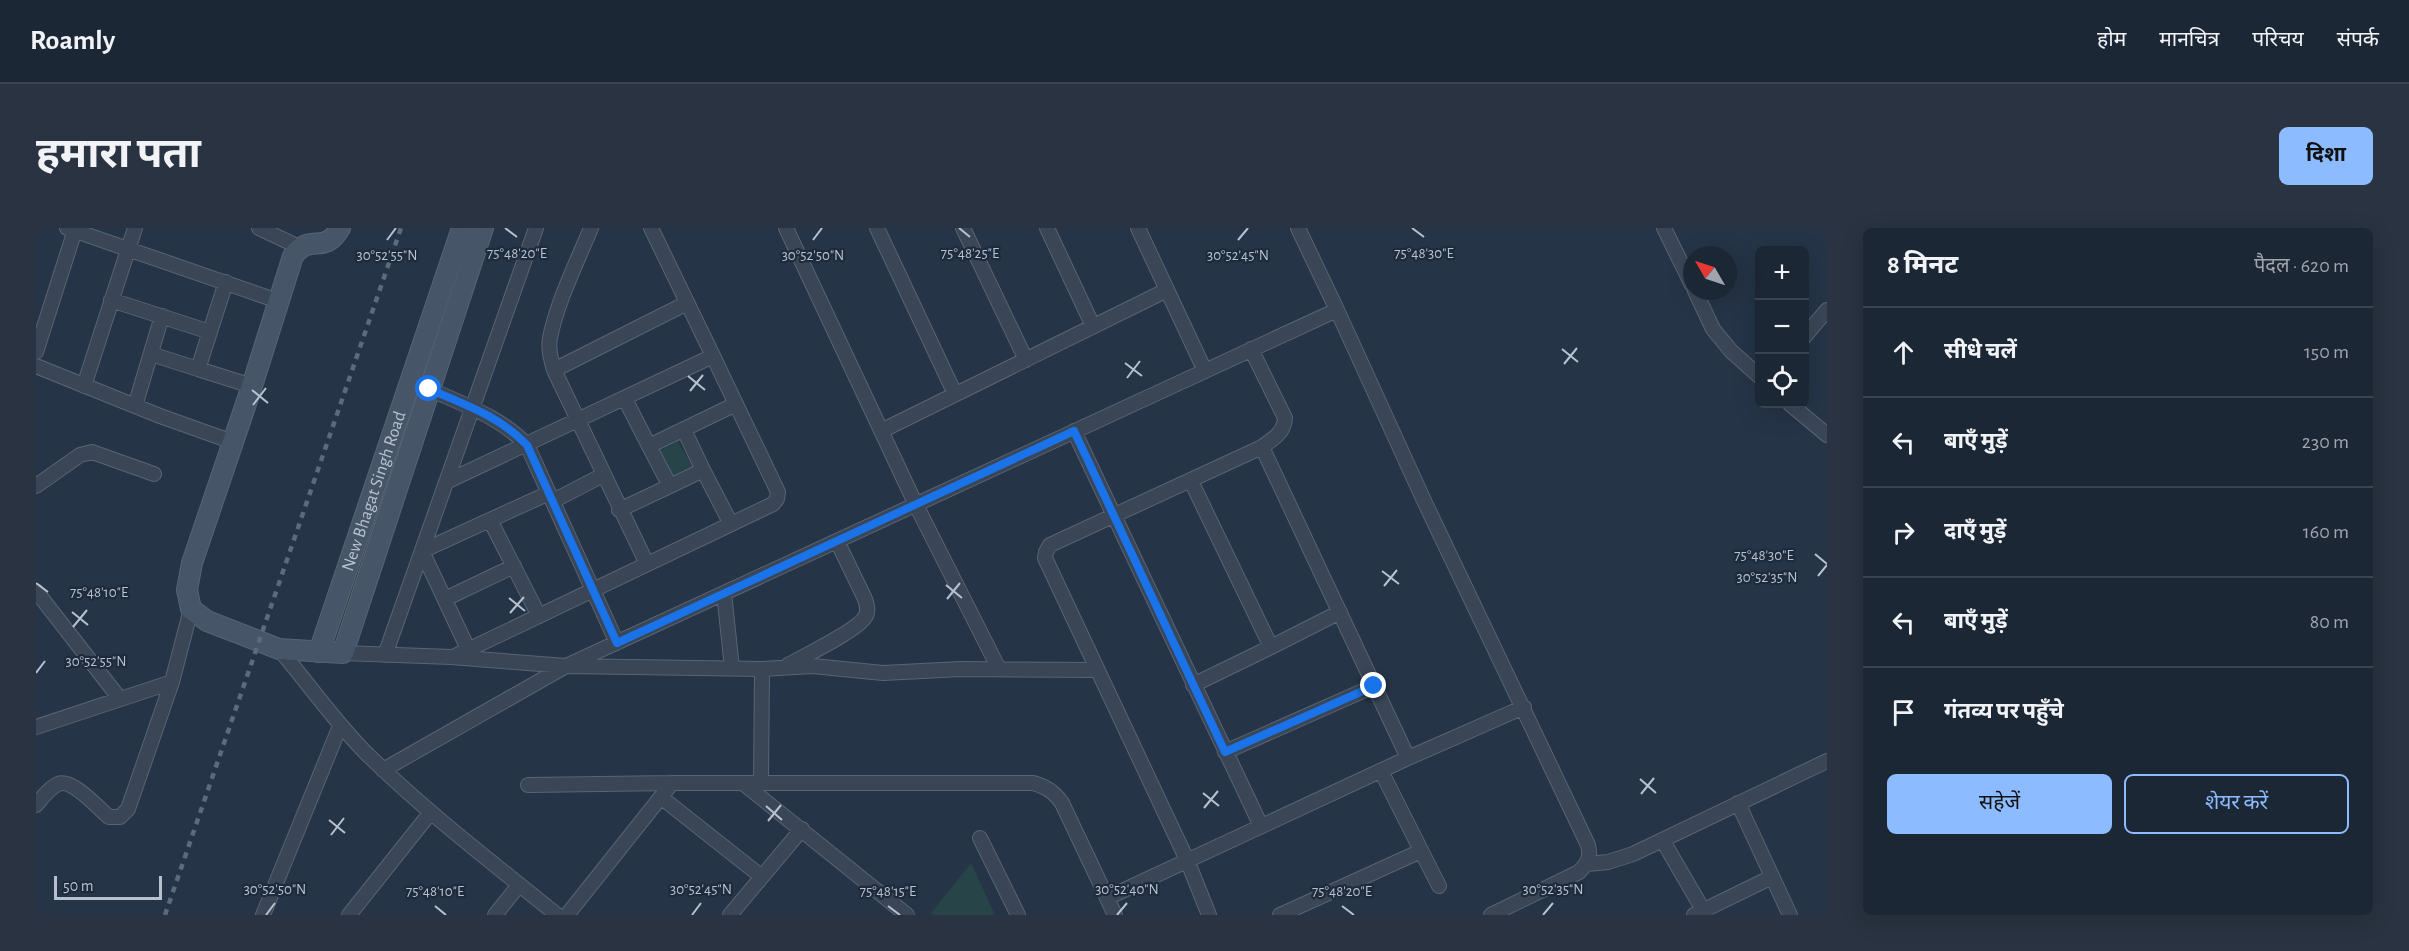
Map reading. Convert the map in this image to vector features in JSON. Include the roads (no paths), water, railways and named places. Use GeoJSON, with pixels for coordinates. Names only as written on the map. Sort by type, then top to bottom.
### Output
{"type":"FeatureCollection","features":[{"type":"Feature","properties":{"kind":"street"},"geometry":{"type":"LineString","coordinates":[[84,386],[135,228]]}},
{"type":"Feature","properties":{"kind":"street"},"geometry":{"type":"LineString","coordinates":[[36,805],[57,785],[66,783],[74,786],[109,817],[120,817],[128,809],[172,682],[191,609],[187,590],[192,563],[293,256],[299,247],[310,243],[322,244],[331,240],[340,228]]}},
{"type":"Feature","properties":{"kind":"street","name":"New Bhagat Singh Road"},"geometry":{"type":"LineString","coordinates":[[318,652],[462,228]]}},
{"type":"Feature","properties":{"kind":"street","name":"New Bhagat Singh Road"},"geometry":{"type":"LineString","coordinates":[[343,653],[483,228]]}},
{"type":"Feature","properties":{"kind":"street"},"geometry":{"type":"LineString","coordinates":[[385,655],[536,228]]}},
{"type":"Feature","properties":{"kind":"street"},"geometry":{"type":"LineString","coordinates":[[591,228],[550,339],[550,356],[554,370],[619,510],[647,564]]}},
{"type":"Feature","properties":{"kind":"street"},"geometry":{"type":"LineString","coordinates":[[451,657],[594,591],[773,504],[777,499],[778,492],[651,228]]}},
{"type":"Feature","properties":{"kind":"street"},"geometry":{"type":"LineString","coordinates":[[786,228],[916,505],[999,669]]}},
{"type":"Feature","properties":{"kind":"street"},"geometry":{"type":"LineString","coordinates":[[877,228],[955,394]]}},
{"type":"Feature","properties":{"kind":"street"},"geometry":{"type":"LineString","coordinates":[[963,228],[1026,360]]}},
{"type":"Feature","properties":{"kind":"street"},"geometry":{"type":"LineString","coordinates":[[1047,228],[1093,326]]}},
{"type":"Feature","properties":{"kind":"street"},"geometry":{"type":"LineString","coordinates":[[1138,228],[1205,371]]}},
{"type":"Feature","properties":{"kind":"street"},"geometry":{"type":"LineString","coordinates":[[1298,228],[1426,505],[1588,844],[1590,855],[1587,864],[1579,872],[1491,915]]}},
{"type":"Feature","properties":{"kind":"street"},"geometry":{"type":"LineString","coordinates":[[1664,228],[1683,267]]}},
{"type":"Feature","properties":{"kind":"street"},"geometry":{"type":"LineString","coordinates":[[36,352],[71,229],[278,300]]}},
{"type":"Feature","properties":{"kind":"street"},"geometry":{"type":"LineString","coordinates":[[266,229],[299,247]]}},
{"type":"Feature","properties":{"kind":"street"},"geometry":{"type":"LineString","coordinates":[[198,369],[226,282]]}},
{"type":"Feature","properties":{"kind":"street"},"geometry":{"type":"LineString","coordinates":[[881,430],[1167,290]]}},
{"type":"Feature","properties":{"kind":"street"},"geometry":{"type":"LineString","coordinates":[[111,300],[210,332]]}},
{"type":"Feature","properties":{"kind":"street"},"geometry":{"type":"LineString","coordinates":[[1699,300],[1713,329],[1731,351],[1755,373]]}},
{"type":"Feature","properties":{"kind":"street"},"geometry":{"type":"LineString","coordinates":[[554,370],[687,303]]}},
{"type":"Feature","properties":{"kind":"street"},"geometry":{"type":"LineString","coordinates":[[383,770],[566,666],[1337,310]]}},
{"type":"Feature","properties":{"kind":"street"},"geometry":{"type":"LineString","coordinates":[[1809,331],[1827,310]]}},
{"type":"Feature","properties":{"kind":"street"},"geometry":{"type":"LineString","coordinates":[[135,406],[162,316]]}},
{"type":"Feature","properties":{"kind":"street"},"geometry":{"type":"LineString","coordinates":[[1209,915],[1186,860],[1045,558],[1050,545],[1263,447],[1279,435],[1284,427],[1284,418],[1251,349]]}},
{"type":"Feature","properties":{"kind":"street"},"geometry":{"type":"LineString","coordinates":[[151,354],[252,386]]}},
{"type":"Feature","properties":{"kind":"street"},"geometry":{"type":"LineString","coordinates":[[446,482],[712,356]]}},
{"type":"Feature","properties":{"kind":"street"},"geometry":{"type":"LineString","coordinates":[[36,366],[233,442]]}},
{"type":"Feature","properties":{"kind":"street"},"geometry":{"type":"LineString","coordinates":[[429,389],[493,417],[513,430],[527,445],[617,643]]}},
{"type":"Feature","properties":{"kind":"street"},"geometry":{"type":"LineString","coordinates":[[625,399],[670,486]]}},
{"type":"Feature","properties":{"kind":"street"},"geometry":{"type":"LineString","coordinates":[[649,446],[736,404]]}},
{"type":"Feature","properties":{"kind":"street"},"geometry":{"type":"LineString","coordinates":[[1795,408],[1827,435]]}},
{"type":"Feature","properties":{"kind":"street"},"geometry":{"type":"LineString","coordinates":[[684,430],[731,524]]}},
{"type":"Feature","properties":{"kind":"street"},"geometry":{"type":"LineString","coordinates":[[1074,431],[1262,826]]}},
{"type":"Feature","properties":{"kind":"street"},"geometry":{"type":"LineString","coordinates":[[1263,447],[1408,758]]}},
{"type":"Feature","properties":{"kind":"street"},"geometry":{"type":"LineString","coordinates":[[36,486],[80,455],[92,452],[154,474]]}},
{"type":"Feature","properties":{"kind":"street"},"geometry":{"type":"LineString","coordinates":[[619,510],[703,470]]}},
{"type":"Feature","properties":{"kind":"street"},"geometry":{"type":"LineString","coordinates":[[422,551],[490,520],[603,475]]}},
{"type":"Feature","properties":{"kind":"street"},"geometry":{"type":"LineString","coordinates":[[1191,480],[1271,647]]}},
{"type":"Feature","properties":{"kind":"street"},"geometry":{"type":"LineString","coordinates":[[490,520],[539,616]]}},
{"type":"Feature","properties":{"kind":"street"},"geometry":{"type":"LineString","coordinates":[[787,666],[851,630],[866,616],[868,609],[865,599],[837,541]]}},
{"type":"Feature","properties":{"kind":"street"},"geometry":{"type":"LineString","coordinates":[[422,551],[468,649]]}},
{"type":"Feature","properties":{"kind":"street"},"geometry":{"type":"LineString","coordinates":[[445,599],[514,566]]}},
{"type":"Feature","properties":{"kind":"street"},"geometry":{"type":"LineString","coordinates":[[36,591],[42,611],[120,699]]}},
{"type":"Feature","properties":{"kind":"street"},"geometry":{"type":"LineString","coordinates":[[724,593],[732,668]]}},
{"type":"Feature","properties":{"kind":"street"},"geometry":{"type":"LineString","coordinates":[[191,609],[207,621],[279,648],[318,652],[451,657],[566,666],[762,669],[813,666],[883,673],[999,669],[1097,669]]}},
{"type":"Feature","properties":{"kind":"street"},"geometry":{"type":"LineString","coordinates":[[1193,685],[1340,612]]}},
{"type":"Feature","properties":{"kind":"street"},"geometry":{"type":"LineString","coordinates":[[279,648],[340,726],[383,770],[556,915]]}},
{"type":"Feature","properties":{"kind":"street"},"geometry":{"type":"LineString","coordinates":[[761,784],[762,669]]}},
{"type":"Feature","properties":{"kind":"street"},"geometry":{"type":"LineString","coordinates":[[36,727],[172,682]]}},
{"type":"Feature","properties":{"kind":"street"},"geometry":{"type":"LineString","coordinates":[[1225,752],[1374,686]]}},
{"type":"Feature","properties":{"kind":"street"},"geometry":{"type":"LineString","coordinates":[[1107,898],[1408,758],[1524,707]]}},
{"type":"Feature","properties":{"kind":"street"},"geometry":{"type":"LineString","coordinates":[[263,915],[340,726]]}},
{"type":"Feature","properties":{"kind":"street"},"geometry":{"type":"LineString","coordinates":[[1587,864],[1616,859],[1663,841],[1827,760]]}},
{"type":"Feature","properties":{"kind":"street"},"geometry":{"type":"LineString","coordinates":[[1381,771],[1439,886]]}},
{"type":"Feature","properties":{"kind":"street"},"geometry":{"type":"LineString","coordinates":[[567,915],[672,783]]}},
{"type":"Feature","properties":{"kind":"street"},"geometry":{"type":"LineString","coordinates":[[528,785],[1034,783],[1045,786],[1055,793],[1062,803],[1115,915]]}},
{"type":"Feature","properties":{"kind":"street"},"geometry":{"type":"LineString","coordinates":[[744,784],[907,915]]}},
{"type":"Feature","properties":{"kind":"street"},"geometry":{"type":"LineString","coordinates":[[662,798],[762,877]]}},
{"type":"Feature","properties":{"kind":"street"},"geometry":{"type":"LineString","coordinates":[[1738,803],[1790,915]]}},
{"type":"Feature","properties":{"kind":"street"},"geometry":{"type":"LineString","coordinates":[[350,915],[431,812]]}},
{"type":"Feature","properties":{"kind":"street"},"geometry":{"type":"LineString","coordinates":[[730,915],[802,829]]}},
{"type":"Feature","properties":{"kind":"street"},"geometry":{"type":"LineString","coordinates":[[980,838],[1018,915]]}},
{"type":"Feature","properties":{"kind":"street"},"geometry":{"type":"LineString","coordinates":[[1663,841],[1701,913],[1772,877]]}},
{"type":"Feature","properties":{"kind":"street"},"geometry":{"type":"LineString","coordinates":[[1280,915],[1421,851]]}},
{"type":"Feature","properties":{"kind":"street"},"geometry":{"type":"LineString","coordinates":[[495,915],[519,885]]}},
{"type":"Feature","properties":{"kind":"railway"},"geometry":{"type":"LineString","coordinates":[[165,915],[401,228]]}}]}
